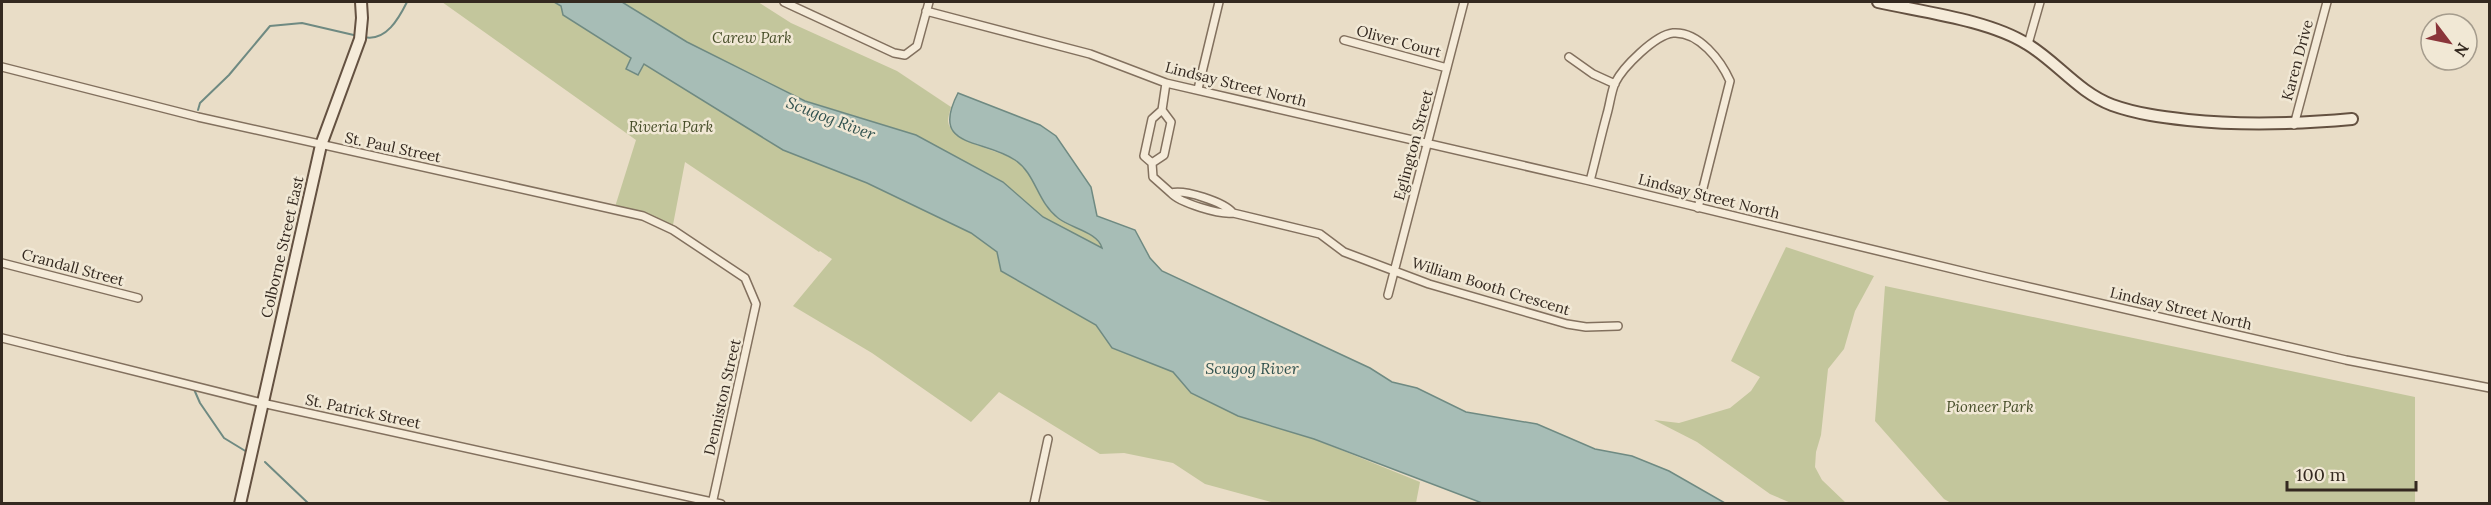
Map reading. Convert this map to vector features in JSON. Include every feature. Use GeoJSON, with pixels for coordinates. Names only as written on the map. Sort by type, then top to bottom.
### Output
{"type":"FeatureCollection","features":[{"type":"Feature","properties":{"kind":"main road","name":"Colborne Street East"},"geometry":{"type":"LineString","coordinates":[[240,504],[321,145],[360,36],[361,2]]}},
{"type":"Feature","properties":{"kind":"main road"},"geometry":{"type":"LineString","coordinates":[[1878,2],[1974,23],[2007,34],[2028,44],[2078,85],[2114,105],[2142,113],[2210,122],[2294,125],[2352,119]]}},
{"type":"Feature","properties":{"kind":"street"},"geometry":{"type":"LineString","coordinates":[[784,2],[894,53],[905,55],[916,46],[929,2]]}},
{"type":"Feature","properties":{"kind":"street"},"geometry":{"type":"LineString","coordinates":[[1198,89],[1219,2]]}},
{"type":"Feature","properties":{"kind":"street","name":"Eglington Street"},"geometry":{"type":"LineString","coordinates":[[1388,295],[1464,2]]}},
{"type":"Feature","properties":{"kind":"street"},"geometry":{"type":"LineString","coordinates":[[2028,44],[2040,2]]}},
{"type":"Feature","properties":{"kind":"street","name":"Karen Drive"},"geometry":{"type":"LineString","coordinates":[[2294,125],[2327,2]]}},
{"type":"Feature","properties":{"kind":"street","name":"Lindsay Street North"},"geometry":{"type":"LineString","coordinates":[[926,11],[1090,54],[1166,83],[2346,360],[2490,388]]}},
{"type":"Feature","properties":{"kind":"street"},"geometry":{"type":"LineString","coordinates":[[1590,181],[1615,84],[1628,66],[1653,42],[1672,33],[1689,36],[1707,48],[1723,65],[1730,81],[1698,207]]}},
{"type":"Feature","properties":{"kind":"street","name":"Oliver Court"},"geometry":{"type":"LineString","coordinates":[[1344,40],[1447,68]]}},
{"type":"Feature","properties":{"kind":"street"},"geometry":{"type":"LineString","coordinates":[[1569,57],[1593,74],[1615,84]]}},
{"type":"Feature","properties":{"kind":"street","name":"St. Paul Street"},"geometry":{"type":"LineString","coordinates":[[2,67],[198,117],[644,216],[673,230],[746,278],[754,296]]}},
{"type":"Feature","properties":{"kind":"street"},"geometry":{"type":"LineString","coordinates":[[1166,83],[1162,110],[1152,119],[1144,156],[1152,162],[1153,177],[1176,199],[1226,214],[1233,213],[1228,206],[1179,191],[1171,193]]}},
{"type":"Feature","properties":{"kind":"street"},"geometry":{"type":"LineString","coordinates":[[1152,162],[1164,154],[1171,122],[1162,110]]}},
{"type":"Feature","properties":{"kind":"street"},"geometry":{"type":"LineString","coordinates":[[1204,199],[1204,207]]}},
{"type":"Feature","properties":{"kind":"street","name":"William Booth Crescent"},"geometry":{"type":"LineString","coordinates":[[1233,213],[1320,234],[1344,252],[1430,284],[1567,324],[1592,327],[1618,326]]}},
{"type":"Feature","properties":{"kind":"street","name":"Crandall Street"},"geometry":{"type":"LineString","coordinates":[[2,263],[138,298]]}},
{"type":"Feature","properties":{"kind":"street","name":"Denniston Street"},"geometry":{"type":"LineString","coordinates":[[712,503],[756,304],[754,296]]}},
{"type":"Feature","properties":{"kind":"street","name":"St. Patrick Street"},"geometry":{"type":"LineString","coordinates":[[2,338],[262,403],[721,504]]}},
{"type":"Feature","properties":{"kind":"street"},"geometry":{"type":"LineString","coordinates":[[1034,504],[1048,439]]}},
{"type":"Feature","properties":{"kind":"green space","name":"Riveria Park"},"geometry":{"type":"Polygon","coordinates":[[[442,2],[554,2],[562,6],[563,15],[632,58],[626,69],[637,75],[644,64],[783,150],[867,183],[971,233],[997,252],[1001,271],[1096,325],[1112,348],[1173,372],[1191,393],[1238,416],[1314,439],[1420,482],[1416,503],[1275,503],[1205,484],[1173,463],[1124,453],[1100,454],[999,392],[971,422],[872,353],[793,306],[832,259],[685,162],[672,230],[614,210],[636,140],[442,2]]]}},
{"type":"Feature","properties":{"kind":"green space","name":"Carew Park"},"geometry":{"type":"Polygon","coordinates":[[[622,2],[758,2],[791,23],[897,71],[951,107],[948,121],[950,128],[956,134],[1013,159],[1021,165],[1027,171],[1050,211],[1063,222],[1089,234],[1102,249],[1043,217],[1003,182],[916,135],[806,101],[687,42],[622,2]]]}},
{"type":"Feature","properties":{"kind":"green space"},"geometry":{"type":"Polygon","coordinates":[[[1786,247],[1874,276],[1855,311],[1844,349],[1828,369],[1821,435],[1816,452],[1815,467],[1822,480],[1846,503],[1791,503],[1770,494],[1697,442],[1654,420],[1679,423],[1730,408],[1751,391],[1760,377],[1731,361],[1786,247]]]}},
{"type":"Feature","properties":{"kind":"green space","name":"Pioneer Park"},"geometry":{"type":"Polygon","coordinates":[[[1885,286],[2415,397],[2415,503],[1951,503],[1944,499],[1875,421],[1885,286]]]}},
{"type":"Feature","properties":{"kind":"water","name":"Scugog River"},"geometry":{"type":"Polygon","coordinates":[[[554,2],[622,2],[687,42],[805,101],[916,135],[1003,182],[1043,217],[1102,248],[1095,238],[1063,222],[1051,211],[1028,173],[1015,160],[963,139],[955,133],[950,124],[951,111],[958,93],[1040,125],[1056,136],[1091,187],[1097,216],[1135,230],[1150,258],[1162,271],[1370,368],[1392,382],[1417,388],[1466,412],[1537,424],[1595,449],[1632,456],[1669,471],[1725,503],[1482,503],[1314,439],[1238,416],[1191,393],[1173,372],[1112,348],[1096,325],[1001,271],[997,252],[971,233],[867,183],[783,150],[644,64],[638,75],[626,69],[631,58],[563,15],[561,6],[554,2]]]}},
{"type":"Feature","properties":{"kind":"waterway"},"geometry":{"type":"LineString","coordinates":[[364,37],[372,38],[385,32],[396,21],[407,2]]}},
{"type":"Feature","properties":{"kind":"waterway"},"geometry":{"type":"LineString","coordinates":[[198,110],[200,103],[229,75],[270,26],[302,23],[358,36]]}},
{"type":"Feature","properties":{"kind":"waterway"},"geometry":{"type":"LineString","coordinates":[[193,387],[200,403],[224,438],[247,452]]}},
{"type":"Feature","properties":{"kind":"waterway"},"geometry":{"type":"LineString","coordinates":[[265,462],[309,504]]}}]}
